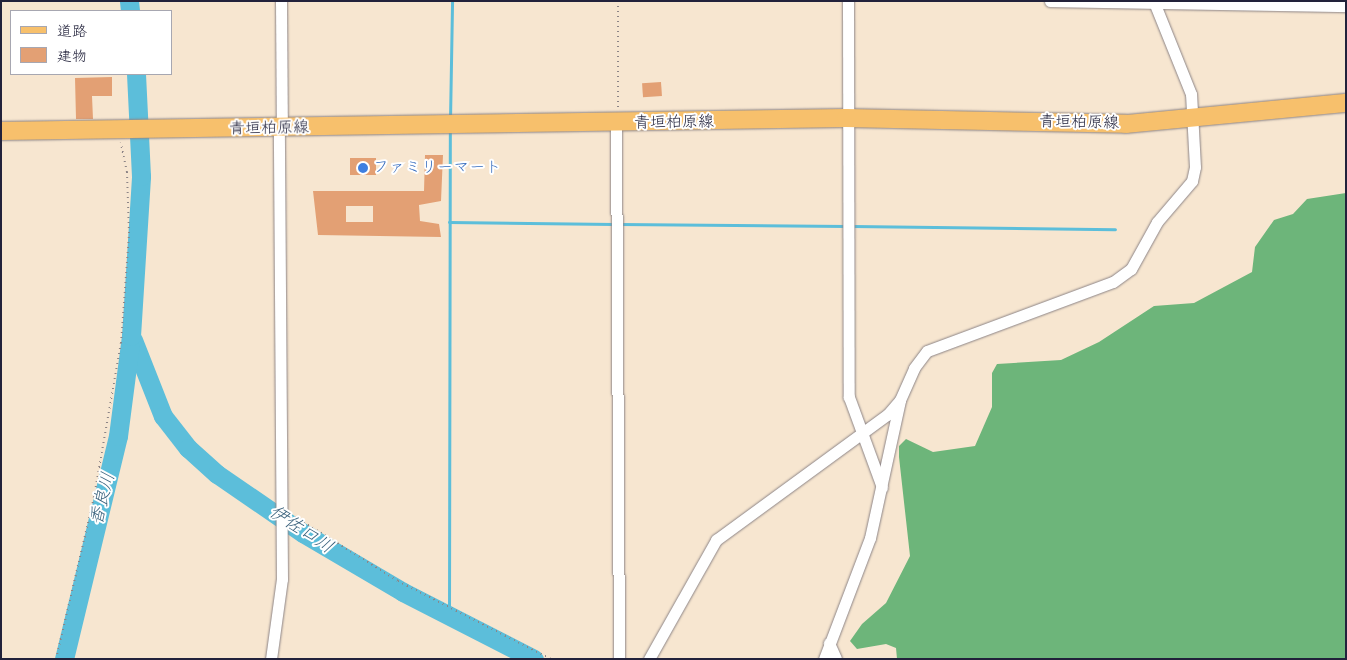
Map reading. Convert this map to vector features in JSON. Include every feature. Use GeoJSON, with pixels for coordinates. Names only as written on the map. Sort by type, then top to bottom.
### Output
{"type":"FeatureCollection","features":[{"type":"Feature","properties":{"kind":"main road","name":"青垣柏原線"},"geometry":{"type":"LineString","coordinates":[[1,131],[151,131],[617,124],[846,118],[1126,124],[1192,120],[1346,103]]}},
{"type":"Feature","properties":{"kind":"street"},"geometry":{"type":"LineString","coordinates":[[271,659],[282,579],[281,1]]}},
{"type":"Feature","properties":{"kind":"street"},"geometry":{"type":"LineString","coordinates":[[848,1],[846,118],[849,397],[861,435],[882,487]]}},
{"type":"Feature","properties":{"kind":"street"},"geometry":{"type":"LineString","coordinates":[[1050,1],[1346,6]]}},
{"type":"Feature","properties":{"kind":"street"},"geometry":{"type":"LineString","coordinates":[[824,659],[870,538],[900,400],[914,368],[927,351],[1122,278],[1158,222],[1192,180],[1191,94],[1154,2]]}},
{"type":"Feature","properties":{"kind":"street"},"geometry":{"type":"LineString","coordinates":[[617,124],[619,659]]}},
{"type":"Feature","properties":{"kind":"street"},"geometry":{"type":"LineString","coordinates":[[648,659],[716,540],[861,435],[900,400]]}},
{"type":"Feature","properties":{"kind":"street"},"geometry":{"type":"LineString","coordinates":[[829,643],[836,659]]}},
{"type":"Feature","properties":{"kind":"path"},"geometry":{"type":"LineString","coordinates":[[617,124],[618,1]]}},
{"type":"Feature","properties":{"kind":"path"},"geometry":{"type":"LineString","coordinates":[[56,659],[94,497],[121,343],[129,233],[128,172],[121,131]]}},
{"type":"Feature","properties":{"kind":"path"},"geometry":{"type":"LineString","coordinates":[[282,508],[398,581],[551,659]]}},
{"type":"Feature","properties":{"kind":"green space"},"geometry":{"type":"Polygon","coordinates":[[[1346,193],[1346,659],[897,659],[896,648],[886,644],[857,649],[850,641],[862,624],[886,603],[910,556],[899,457],[899,446],[906,439],[933,452],[975,446],[992,407],[992,373],[997,364],[1061,360],[1099,342],[1154,306],[1194,303],[1252,272],[1255,247],[1274,220],[1293,214],[1307,199],[1346,193]]]}},
{"type":"Feature","properties":{"kind":"building"},"geometry":{"type":"Polygon","coordinates":[[[112,77],[112,96],[92,96],[93,119],[76,119],[75,78],[112,77]]]}},
{"type":"Feature","properties":{"kind":"building"},"geometry":{"type":"Polygon","coordinates":[[[661,82],[662,96],[643,97],[642,83],[661,82]]]}},
{"type":"Feature","properties":{"kind":"building"},"geometry":{"type":"Polygon","coordinates":[[[425,155],[443,155],[441,201],[419,205],[420,221],[439,224],[441,237],[318,235],[313,191],[424,191],[425,155]],[[346,206],[346,222],[373,222],[373,206],[346,206]]]}},
{"type":"Feature","properties":{"kind":"building"},"geometry":{"type":"Polygon","coordinates":[[[350,158],[376,158],[376,175],[350,175],[350,158]]]}},
{"type":"Feature","properties":{"kind":"waterway"},"geometry":{"type":"LineString","coordinates":[[129,1],[130,10]]}},
{"type":"Feature","properties":{"kind":"waterway"},"geometry":{"type":"LineString","coordinates":[[450,120],[452,1]]}},
{"type":"Feature","properties":{"kind":"waterway","name":"香良川"},"geometry":{"type":"LineString","coordinates":[[64,659],[118,436],[131,336],[141,176],[136,75]]}},
{"type":"Feature","properties":{"kind":"waterway"},"geometry":{"type":"LineString","coordinates":[[449,615],[450,131]]}},
{"type":"Feature","properties":{"kind":"waterway"},"geometry":{"type":"LineString","coordinates":[[449,222],[613,224]]}},
{"type":"Feature","properties":{"kind":"waterway"},"geometry":{"type":"LineString","coordinates":[[619,224],[846,226]]}},
{"type":"Feature","properties":{"kind":"waterway"},"geometry":{"type":"LineString","coordinates":[[852,226],[1115,229]]}},
{"type":"Feature","properties":{"kind":"waterway","name":"伊佐口川"},"geometry":{"type":"LineString","coordinates":[[133,340],[163,416],[188,448],[217,474],[303,533],[403,592],[534,659]]}},
{"type":"Feature","properties":{"kind":"place","name":"ファミリーマート"},"geometry":{"type":"Point","coordinates":[363,168]}}]}
